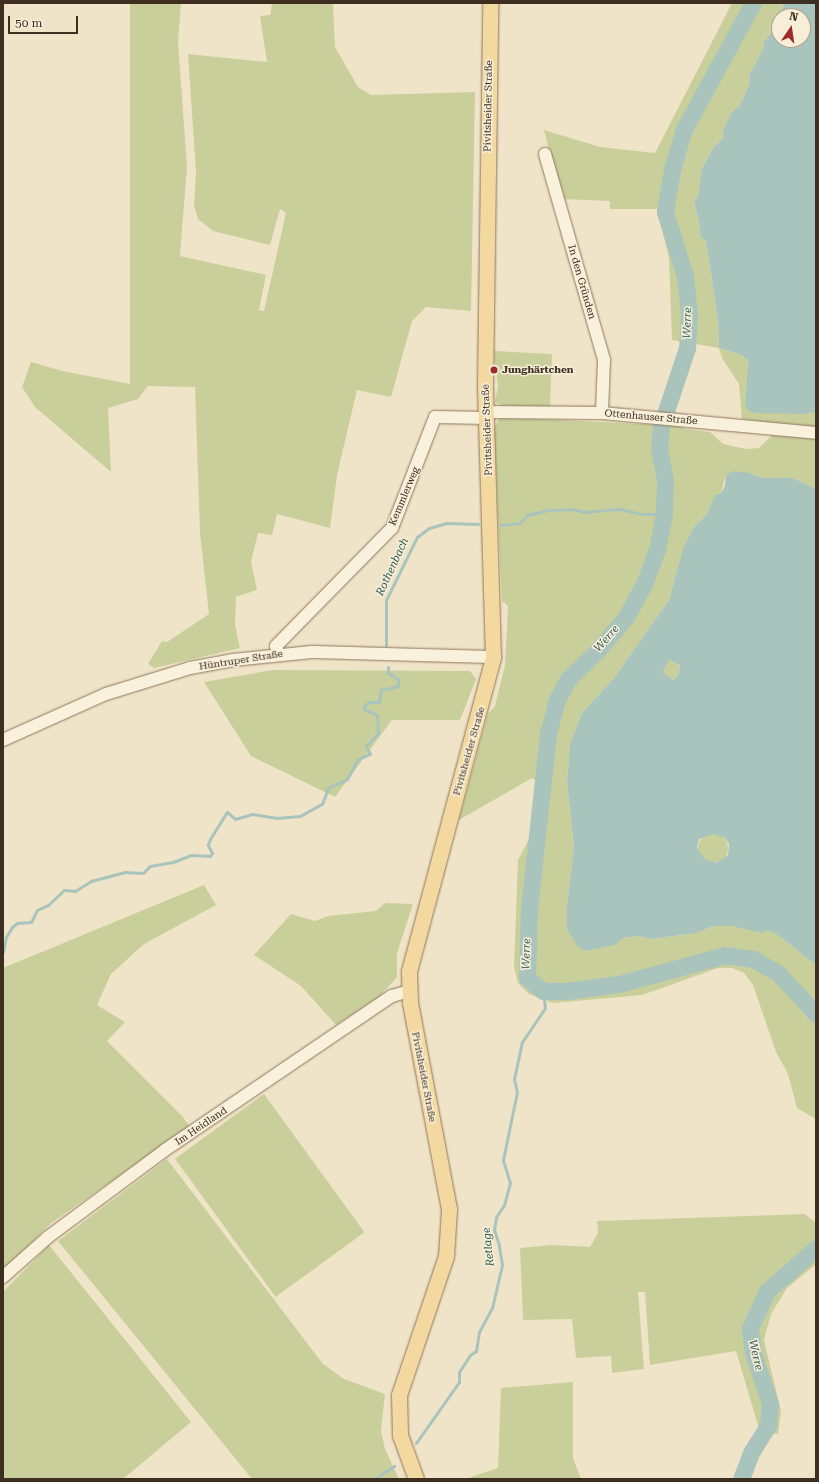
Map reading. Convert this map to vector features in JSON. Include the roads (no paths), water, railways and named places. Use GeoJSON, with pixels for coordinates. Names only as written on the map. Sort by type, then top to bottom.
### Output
{"type":"FeatureCollection","features":[{"type":"Feature","properties":{"kind":"main road","name":"Pivitsheider Straße"},"geometry":{"type":"LineString","coordinates":[[416,1479],[400,1435],[399,1395],[446,1256],[449,1209],[409,991],[414,950],[487,686],[493,657],[487,415],[490,3]]}},
{"type":"Feature","properties":{"kind":"street","name":"In den Gründen"},"geometry":{"type":"LineString","coordinates":[[545,154],[604,360],[602,412]]}},
{"type":"Feature","properties":{"kind":"street","name":"Ottenhauser Straße"},"geometry":{"type":"LineString","coordinates":[[487,415],[602,412],[816,433]]}},
{"type":"Feature","properties":{"kind":"street","name":"Kemmlerweg"},"geometry":{"type":"LineString","coordinates":[[278,654],[276,646],[392,528],[435,417],[487,415]]}},
{"type":"Feature","properties":{"kind":"street","name":"Hüntruper Straße"},"geometry":{"type":"LineString","coordinates":[[3,740],[83,703],[142,682],[204,666],[278,654],[319,652],[493,657]]}},
{"type":"Feature","properties":{"kind":"street","name":"Im Heidland"},"geometry":{"type":"LineString","coordinates":[[3,1277],[48,1237],[165,1150],[392,996],[409,991]]}},
{"type":"Feature","properties":{"kind":"water"},"geometry":{"type":"Polygon","coordinates":[[[784,3],[816,3],[816,412],[803,414],[755,413],[748,410],[745,406],[748,360],[742,355],[719,348],[718,320],[706,241],[701,238],[699,232],[700,226],[694,201],[698,196],[702,168],[714,147],[724,137],[723,130],[732,112],[740,105],[750,83],[749,76],[764,47],[763,43],[771,33],[771,48],[811,48],[811,8],[782,8],[784,3]]]}},
{"type":"Feature","properties":{"kind":"water"},"geometry":{"type":"Polygon","coordinates":[[[733,471],[750,473],[762,478],[793,478],[816,489],[816,965],[779,936],[767,930],[763,933],[732,926],[713,926],[697,933],[652,939],[639,936],[623,938],[615,945],[587,951],[578,947],[567,929],[567,905],[574,846],[567,783],[570,743],[582,713],[614,678],[669,600],[683,548],[693,528],[707,514],[715,495],[721,493],[725,486],[726,475],[733,471]],[[669,660],[663,672],[673,680],[678,675],[680,665],[669,660]],[[713,834],[699,839],[697,848],[705,859],[716,863],[728,855],[729,844],[725,838],[713,834]]]}},
{"type":"Feature","properties":{"kind":"waterway","name":"Werre"},"geometry":{"type":"LineString","coordinates":[[753,3],[684,129],[672,169],[665,212],[685,276],[689,312],[687,348],[661,426],[659,449],[665,481],[664,514],[657,549],[646,580],[626,617],[597,651],[568,679],[557,700],[548,734],[529,908],[527,978],[543,991],[567,991],[619,984],[725,955],[753,959],[778,973],[816,1014]]}},
{"type":"Feature","properties":{"kind":"waterway","name":"Rothenbach"},"geometry":{"type":"LineString","coordinates":[[501,525],[520,523],[527,515],[549,510],[573,509],[584,512],[620,509],[642,514],[664,514]]}},
{"type":"Feature","properties":{"kind":"waterway","name":"Rothenbach"},"geometry":{"type":"LineString","coordinates":[[386,645],[386,600],[417,537],[429,528],[447,523],[478,524]]}},
{"type":"Feature","properties":{"kind":"waterway","name":"Rothenbach"},"geometry":{"type":"LineString","coordinates":[[3,952],[6,937],[12,927],[17,923],[31,922],[37,910],[48,905],[64,890],[75,891],[91,881],[125,872],[143,873],[150,866],[173,862],[191,855],[210,856],[212,853],[208,845],[210,839],[227,812],[235,819],[252,814],[276,818],[300,816],[322,804],[328,788],[347,779],[358,759],[370,754],[366,746],[378,733],[377,715],[364,709],[364,706],[369,702],[379,702],[381,690],[398,686],[398,679],[388,673],[388,667]]}},
{"type":"Feature","properties":{"kind":"waterway","name":"Retlage"},"geometry":{"type":"LineString","coordinates":[[416,1443],[459,1382],[459,1372],[470,1355],[476,1351],[479,1332],[492,1308],[502,1265],[499,1245],[494,1230],[496,1217],[504,1205],[510,1183],[503,1160],[517,1092],[514,1079],[522,1042],[545,1008],[543,991]]}},
{"type":"Feature","properties":{"kind":"waterway","name":"Werre"},"geometry":{"type":"LineString","coordinates":[[741,1479],[752,1451],[768,1425],[770,1404],[753,1353],[750,1328],[767,1291],[816,1248]]}},
{"type":"Feature","properties":{"kind":"waterway","name":"Retlage"},"geometry":{"type":"LineString","coordinates":[[374,1479],[394,1466]]}},
{"type":"Feature","properties":{"kind":"place","name":"Junghärtchen"},"geometry":{"type":"Point","coordinates":[494,370]}}]}
